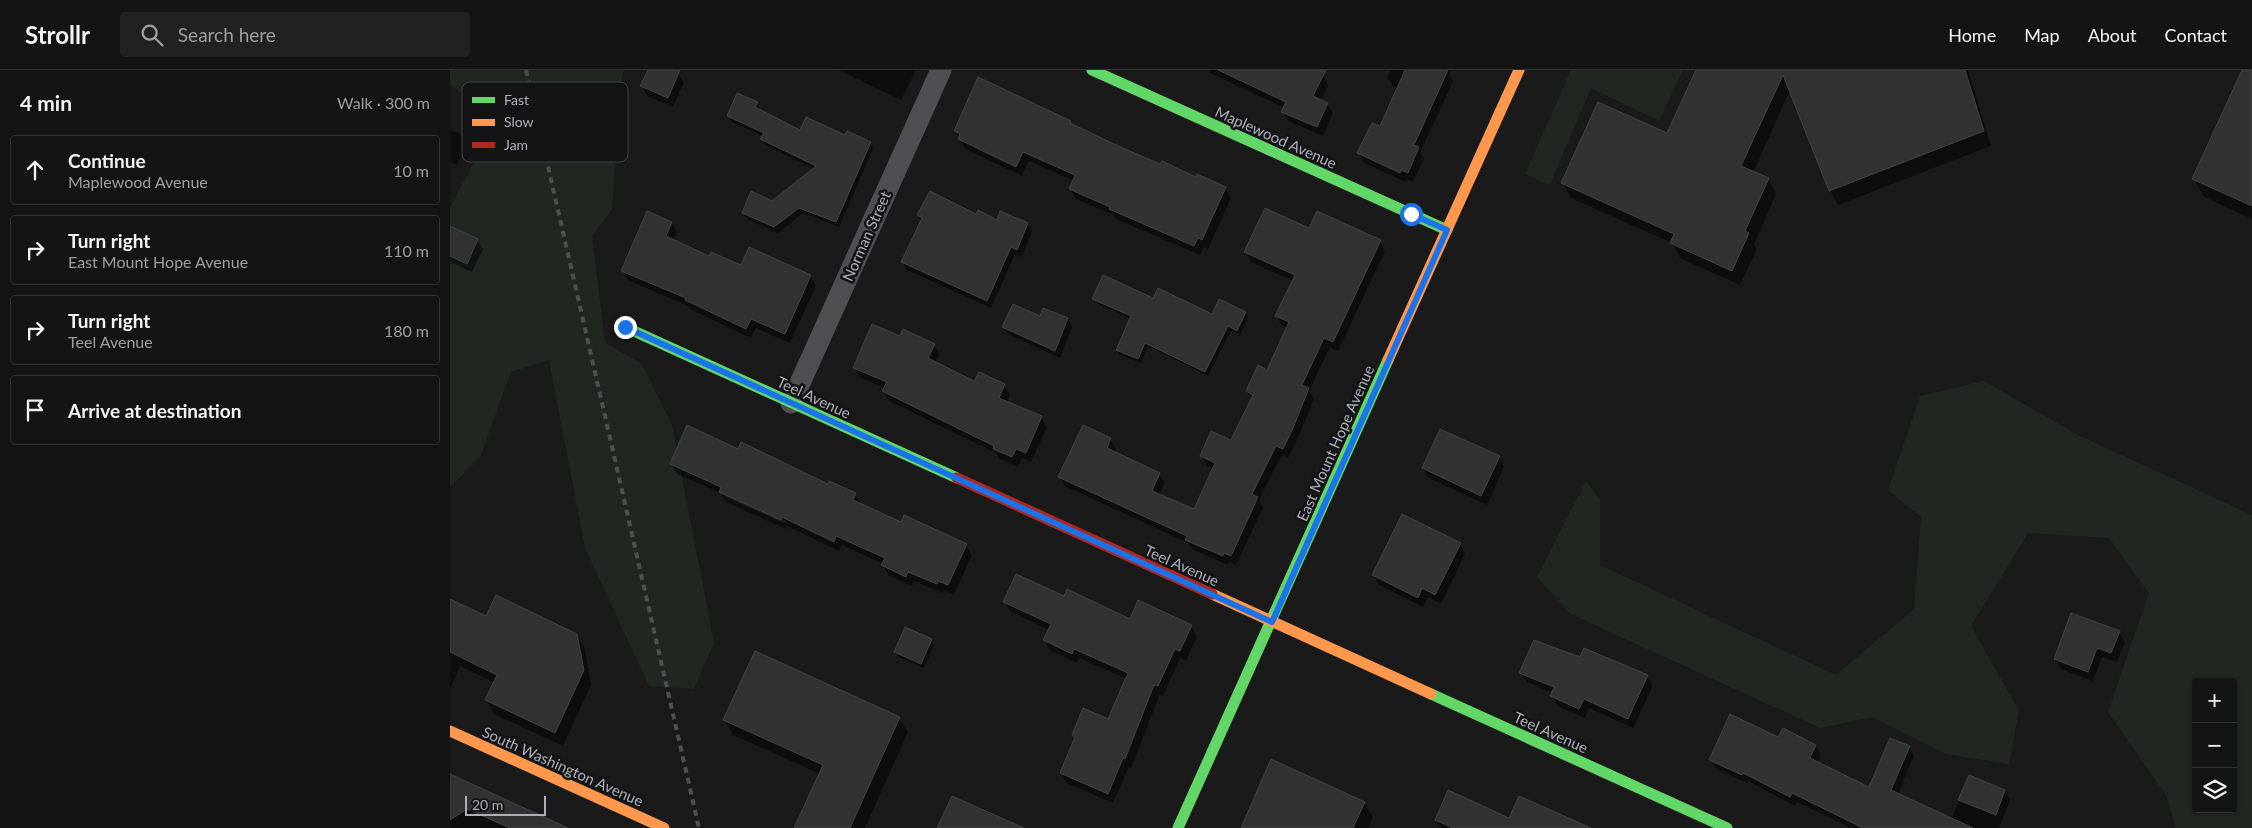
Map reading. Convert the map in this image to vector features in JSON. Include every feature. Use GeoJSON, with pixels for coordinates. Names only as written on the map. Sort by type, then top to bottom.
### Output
{"type":"FeatureCollection","features":[{"type":"Feature","properties":{"kind":"street","name":"Norman Street"},"geometry":{"type":"LineString","coordinates":[[790,402],[941,70]]}},
{"type":"Feature","properties":{"kind":"street","name":"Maplewood Avenue"},"geometry":{"type":"LineString","coordinates":[[1092,70],[1447,230]]}},
{"type":"Feature","properties":{"kind":"street","name":"East Mount Hope Avenue"},"geometry":{"type":"LineString","coordinates":[[1178,828],[1519,70]]}},
{"type":"Feature","properties":{"kind":"street","name":"Teel Avenue"},"geometry":{"type":"LineString","coordinates":[[625,327],[1728,828]]}},
{"type":"Feature","properties":{"kind":"street","name":"South Washington Avenue"},"geometry":{"type":"LineString","coordinates":[[450,731],[643,823],[664,828]]}},
{"type":"Feature","properties":{"kind":"shaded area"},"geometry":{"type":"Polygon","coordinates":[[[450,70],[624,70],[621,82],[462,82],[462,94],[450,84],[450,70]]]}},
{"type":"Feature","properties":{"kind":"shaded area"},"geometry":{"type":"Polygon","coordinates":[[[1571,70],[1683,70],[1659,121],[1591,88],[1550,185],[1525,174],[1571,70]]]}},
{"type":"Feature","properties":{"kind":"shaded area"},"geometry":{"type":"Polygon","coordinates":[[[474,162],[614,162],[615,164],[612,209],[592,236],[605,343],[642,364],[672,425],[714,643],[694,689],[649,686],[585,548],[549,360],[511,372],[480,458],[450,487],[450,208],[474,162]]]}},
{"type":"Feature","properties":{"kind":"shaded area"},"geometry":{"type":"Polygon","coordinates":[[[1984,381],[2078,435],[2252,515],[2252,828],[2176,828],[2166,795],[2108,712],[2149,593],[2109,538],[2028,533],[1971,626],[2019,711],[2009,764],[1946,754],[1872,717],[1820,728],[1571,614],[1537,577],[1586,481],[1600,500],[1600,565],[1836,675],[1914,609],[1921,517],[1888,490],[1920,396],[1984,381]]]}},
{"type":"Feature","properties":{"kind":"building"},"geometry":{"type":"Polygon","coordinates":[[[648,70],[680,70],[668,98],[640,86],[648,70]]]}},
{"type":"Feature","properties":{"kind":"building"},"geometry":{"type":"Polygon","coordinates":[[[1218,70],[1326,70],[1313,96],[1328,103],[1317,127],[1281,112],[1286,102],[1218,70]]]}},
{"type":"Feature","properties":{"kind":"building"},"geometry":{"type":"Polygon","coordinates":[[[1405,70],[1448,70],[1414,145],[1419,147],[1408,173],[1402,170],[1400,173],[1357,153],[1372,123],[1380,126],[1405,70]]]}},
{"type":"Feature","properties":{"kind":"building"},"geometry":{"type":"Polygon","coordinates":[[[1696,70],[1965,70],[1984,131],[1829,191],[1783,75],[1741,166],[1769,178],[1745,231],[1749,233],[1732,271],[1670,243],[1674,234],[1561,183],[1598,102],[1667,133],[1696,70]]]}},
{"type":"Feature","properties":{"kind":"building"},"geometry":{"type":"Polygon","coordinates":[[[2242,70],[2252,70],[2252,206],[2192,179],[2242,70]]]}},
{"type":"Feature","properties":{"kind":"building"},"geometry":{"type":"Polygon","coordinates":[[[978,77],[1071,121],[1070,123],[1116,145],[1160,164],[1162,161],[1196,177],[1197,174],[1226,187],[1202,240],[1198,238],[1194,246],[1109,209],[1110,207],[1069,189],[1075,175],[1023,152],[1016,167],[958,139],[960,134],[954,131],[978,77]]]}},
{"type":"Feature","properties":{"kind":"building"},"geometry":{"type":"Polygon","coordinates":[[[737,93],[758,102],[755,107],[800,130],[806,117],[845,135],[847,131],[871,142],[836,222],[799,208],[774,227],[742,213],[751,191],[772,201],[816,166],[760,139],[764,133],[727,116],[737,93]]]}},
{"type":"Feature","properties":{"kind":"building"},"geometry":{"type":"Polygon","coordinates":[[[930,191],[976,214],[978,210],[997,220],[1000,211],[1028,223],[1017,250],[1011,247],[987,301],[901,262],[922,218],[917,215],[930,191]]]}},
{"type":"Feature","properties":{"kind":"building"},"geometry":{"type":"Polygon","coordinates":[[[1265,208],[1309,228],[1317,211],[1381,240],[1333,342],[1324,338],[1302,385],[1309,388],[1293,428],[1283,449],[1276,446],[1252,494],[1258,497],[1231,556],[1224,553],[1223,556],[1185,540],[1187,536],[1058,477],[1083,425],[1111,438],[1107,448],[1160,473],[1152,491],[1194,509],[1215,463],[1200,456],[1211,431],[1231,440],[1253,395],[1246,391],[1258,365],[1267,370],[1289,322],[1275,316],[1295,275],[1244,252],[1265,208]]]}},
{"type":"Feature","properties":{"kind":"building"},"geometry":{"type":"Polygon","coordinates":[[[647,211],[672,222],[666,236],[709,256],[711,252],[741,265],[749,247],[811,275],[785,334],[751,319],[746,329],[685,300],[686,298],[621,271],[647,211]]]}},
{"type":"Feature","properties":{"kind":"building"},"geometry":{"type":"Polygon","coordinates":[[[450,226],[478,239],[467,264],[450,256],[450,226]]]}},
{"type":"Feature","properties":{"kind":"building"},"geometry":{"type":"Polygon","coordinates":[[[1103,275],[1153,298],[1158,288],[1212,314],[1219,299],[1246,312],[1237,331],[1228,326],[1205,372],[1145,343],[1138,359],[1116,350],[1131,316],[1092,299],[1103,275]]]}},
{"type":"Feature","properties":{"kind":"building"},"geometry":{"type":"Polygon","coordinates":[[[1013,304],[1040,316],[1043,308],[1068,318],[1055,351],[1002,327],[1013,304]]]}},
{"type":"Feature","properties":{"kind":"building"},"geometry":{"type":"Polygon","coordinates":[[[872,324],[900,336],[903,329],[935,344],[928,358],[974,381],[979,372],[1005,384],[999,398],[1042,416],[1026,453],[1016,449],[1012,457],[993,449],[994,446],[882,391],[887,382],[853,368],[872,324]]]}},
{"type":"Feature","properties":{"kind":"building"},"geometry":{"type":"Polygon","coordinates":[[[687,425],[738,449],[741,442],[828,484],[829,481],[856,493],[853,500],[901,522],[904,515],[967,544],[948,585],[938,581],[937,584],[908,572],[906,577],[881,565],[885,558],[836,536],[834,542],[782,517],[781,520],[719,492],[721,487],[670,464],[687,425]]]}},
{"type":"Feature","properties":{"kind":"building"},"geometry":{"type":"Polygon","coordinates":[[[1440,429],[1500,456],[1481,496],[1422,468],[1440,429]]]}},
{"type":"Feature","properties":{"kind":"building"},"geometry":{"type":"Polygon","coordinates":[[[1402,514],[1461,543],[1435,595],[1422,588],[1418,598],[1372,575],[1402,514]]]}},
{"type":"Feature","properties":{"kind":"building"},"geometry":{"type":"Polygon","coordinates":[[[1016,574],[1064,596],[1067,589],[1130,619],[1138,600],[1192,625],[1180,651],[1175,649],[1158,686],[1154,685],[1125,759],[1123,758],[1108,794],[1060,773],[1075,737],[1072,735],[1083,708],[1108,719],[1128,673],[1074,649],[1072,654],[1043,640],[1051,624],[1003,602],[1016,574]]]}},
{"type":"Feature","properties":{"kind":"building"},"geometry":{"type":"Polygon","coordinates":[[[496,595],[577,634],[584,670],[555,733],[485,700],[497,675],[450,652],[450,599],[486,616],[496,595]]]}},
{"type":"Feature","properties":{"kind":"building"},"geometry":{"type":"Polygon","coordinates":[[[2071,613],[2120,631],[2111,653],[2097,648],[2088,672],[2054,659],[2071,613]]]}},
{"type":"Feature","properties":{"kind":"building"},"geometry":{"type":"Polygon","coordinates":[[[905,627],[932,639],[921,664],[894,652],[905,627]]]}},
{"type":"Feature","properties":{"kind":"building"},"geometry":{"type":"Polygon","coordinates":[[[1534,640],[1580,657],[1584,648],[1648,675],[1628,719],[1584,699],[1579,709],[1550,696],[1554,687],[1519,673],[1534,640]]]}},
{"type":"Feature","properties":{"kind":"building"},"geometry":{"type":"Polygon","coordinates":[[[755,651],[900,717],[850,828],[794,828],[823,765],[723,720],[755,651]]]}},
{"type":"Feature","properties":{"kind":"building"},"geometry":{"type":"Polygon","coordinates":[[[1730,714],[1778,737],[1783,728],[1816,745],[1810,758],[1869,787],[1890,738],[1910,746],[1891,790],[1973,828],[1863,828],[1792,793],[1790,797],[1743,773],[1742,775],[1709,760],[1730,714]]]}},
{"type":"Feature","properties":{"kind":"building"},"geometry":{"type":"Polygon","coordinates":[[[1271,759],[1365,802],[1353,828],[1241,828],[1271,759]]]}},
{"type":"Feature","properties":{"kind":"building"},"geometry":{"type":"Polygon","coordinates":[[[450,774],[568,828],[510,828],[467,809],[450,820],[450,774]]]}},
{"type":"Feature","properties":{"kind":"building"},"geometry":{"type":"Polygon","coordinates":[[[1969,775],[2005,790],[1996,815],[1958,800],[1969,775]]]}},
{"type":"Feature","properties":{"kind":"building"},"geometry":{"type":"Polygon","coordinates":[[[1448,790],[1509,818],[1519,796],[1591,828],[1453,828],[1435,820],[1448,790]]]}},
{"type":"Feature","properties":{"kind":"building"},"geometry":{"type":"Polygon","coordinates":[[[952,796],[1024,828],[937,828],[952,796]]]}},
{"type":"Feature","properties":{"kind":"railway"},"geometry":{"type":"LineString","coordinates":[[526,70],[529,82]]}},
{"type":"Feature","properties":{"kind":"railway"},"geometry":{"type":"LineString","coordinates":[[547,162],[699,828]]}},
{"type":"Feature","properties":{"kind":"traffic: fast"},"geometry":{"type":"LineString","coordinates":[[1092,70],[1447,230]]}},
{"type":"Feature","properties":{"kind":"traffic: fast"},"geometry":{"type":"LineString","coordinates":[[625,327],[957,478]]}},
{"type":"Feature","properties":{"kind":"traffic: fast"},"geometry":{"type":"LineString","coordinates":[[1178,828],[1388,360]]}},
{"type":"Feature","properties":{"kind":"traffic: fast"},"geometry":{"type":"LineString","coordinates":[[1431,694],[1727,828]]}},
{"type":"Feature","properties":{"kind":"traffic: slow"},"geometry":{"type":"LineString","coordinates":[[1388,360],[1519,70]]}},
{"type":"Feature","properties":{"kind":"traffic: slow"},"geometry":{"type":"LineString","coordinates":[[1212,594],[1431,694]]}},
{"type":"Feature","properties":{"kind":"traffic: slow"},"geometry":{"type":"LineString","coordinates":[[450,731],[664,828]]}},
{"type":"Feature","properties":{"kind":"traffic: jam"},"geometry":{"type":"LineString","coordinates":[[957,478],[1212,594]]}},
{"type":"Feature","properties":{"kind":"route"},"geometry":{"type":"LineString","coordinates":[[625,327],[1272,622],[1447,230],[1411,214]]}}]}
